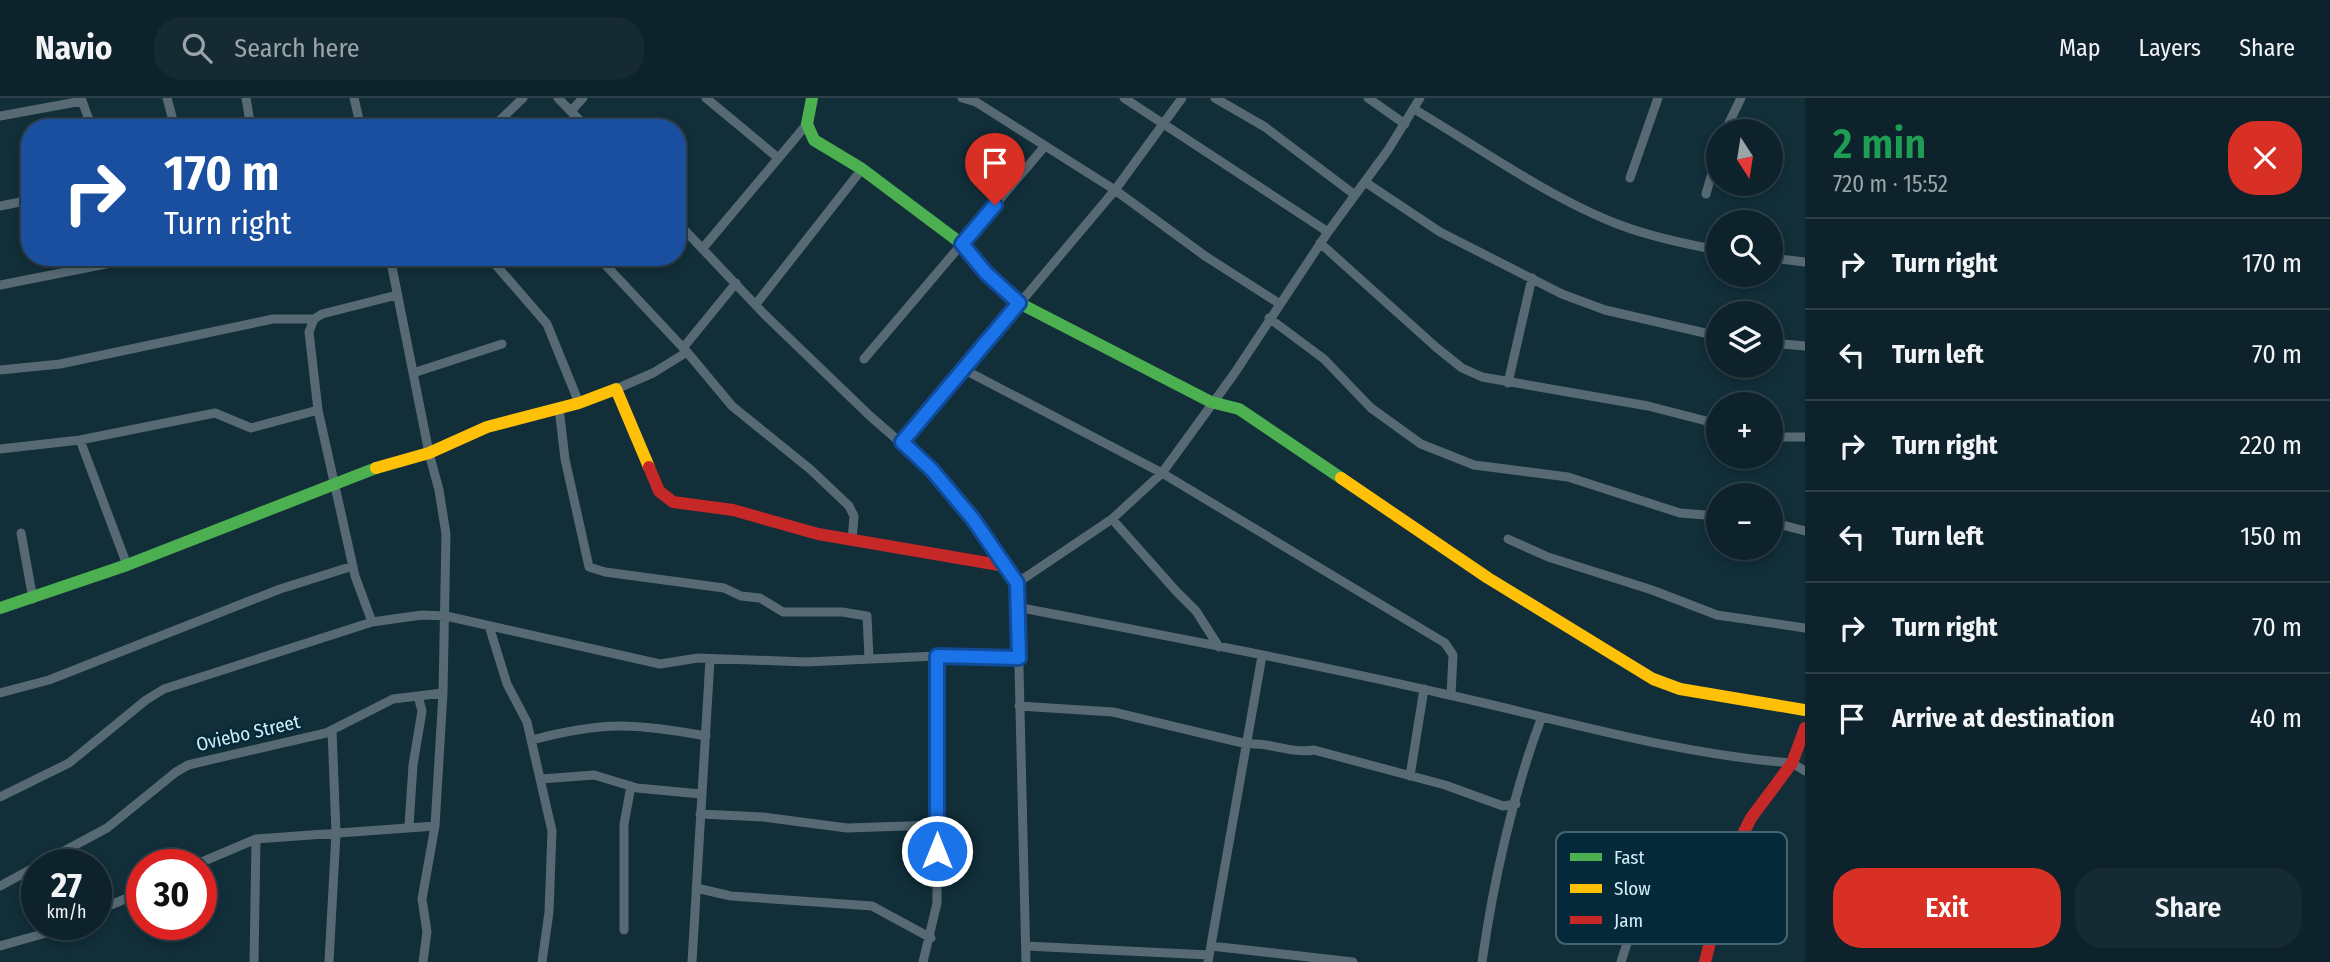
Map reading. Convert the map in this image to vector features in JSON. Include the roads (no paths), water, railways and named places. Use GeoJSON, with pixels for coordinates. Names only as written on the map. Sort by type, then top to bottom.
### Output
{"type":"FeatureCollection","features":[{"type":"Feature","properties":{"kind":"street"},"geometry":{"type":"LineString","coordinates":[[167,98],[173,119]]}},
{"type":"Feature","properties":{"kind":"street"},"geometry":{"type":"LineString","coordinates":[[246,98],[250,119]]}},
{"type":"Feature","properties":{"kind":"street"},"geometry":{"type":"LineString","coordinates":[[354,98],[359,119]]}},
{"type":"Feature","properties":{"kind":"street"},"geometry":{"type":"LineString","coordinates":[[501,119],[523,98]]}},
{"type":"Feature","properties":{"kind":"street"},"geometry":{"type":"LineString","coordinates":[[558,98],[579,119]]}},
{"type":"Feature","properties":{"kind":"street"},"geometry":{"type":"LineString","coordinates":[[571,111],[583,98]]}},
{"type":"Feature","properties":{"kind":"street"},"geometry":{"type":"LineString","coordinates":[[706,98],[777,157]]}},
{"type":"Feature","properties":{"kind":"street"},"geometry":{"type":"LineString","coordinates":[[703,248],[807,124],[812,98]]}},
{"type":"Feature","properties":{"kind":"street"},"geometry":{"type":"LineString","coordinates":[[962,98],[976,103],[1115,190],[1205,256],[1280,304]]}},
{"type":"Feature","properties":{"kind":"street"},"geometry":{"type":"LineString","coordinates":[[1124,98],[1328,232]]}},
{"type":"Feature","properties":{"kind":"street"},"geometry":{"type":"LineString","coordinates":[[902,442],[1115,190],[1182,98]]}},
{"type":"Feature","properties":{"kind":"street"},"geometry":{"type":"LineString","coordinates":[[1215,98],[1265,127],[1355,195]]}},
{"type":"Feature","properties":{"kind":"street"},"geometry":{"type":"LineString","coordinates":[[1368,98],[1405,124]]}},
{"type":"Feature","properties":{"kind":"street"},"geometry":{"type":"LineString","coordinates":[[1017,583],[1112,519],[1162,473],[1211,402],[1234,374],[1269,318],[1405,124],[1420,98]]}},
{"type":"Feature","properties":{"kind":"street"},"geometry":{"type":"LineString","coordinates":[[1630,178],[1658,98]]}},
{"type":"Feature","properties":{"kind":"street"},"geometry":{"type":"LineString","coordinates":[[1731,119],[1741,98]]}},
{"type":"Feature","properties":{"kind":"street"},"geometry":{"type":"LineString","coordinates":[[0,116],[82,99],[89,119]]}},
{"type":"Feature","properties":{"kind":"street"},"geometry":{"type":"LineString","coordinates":[[1414,109],[1557,193],[1617,224],[1663,240],[1706,248]]}},
{"type":"Feature","properties":{"kind":"street"},"geometry":{"type":"LineString","coordinates":[[807,124],[814,140],[862,169],[962,244],[986,273],[1019,303],[1211,402],[1240,409],[1556,623],[1653,679],[1680,689],[1805,710]]}},
{"type":"Feature","properties":{"kind":"street"},"geometry":{"type":"LineString","coordinates":[[864,359],[1045,146]]}},
{"type":"Feature","properties":{"kind":"street"},"geometry":{"type":"LineString","coordinates":[[756,304],[862,169]]}},
{"type":"Feature","properties":{"kind":"street"},"geometry":{"type":"LineString","coordinates":[[1365,181],[1440,232],[1562,294],[1605,310],[1706,333]]}},
{"type":"Feature","properties":{"kind":"street"},"geometry":{"type":"LineString","coordinates":[[0,206],[21,202]]}},
{"type":"Feature","properties":{"kind":"street"},"geometry":{"type":"LineString","coordinates":[[686,231],[870,416],[932,470],[973,519],[1017,583],[1026,962]]}},
{"type":"Feature","properties":{"kind":"street"},"geometry":{"type":"LineString","coordinates":[[1320,243],[1462,368],[1508,383],[1648,406],[1706,421]]}},
{"type":"Feature","properties":{"kind":"street"},"geometry":{"type":"LineString","coordinates":[[1783,259],[1805,262]]}},
{"type":"Feature","properties":{"kind":"street"},"geometry":{"type":"LineString","coordinates":[[0,285],[91,266]]}},
{"type":"Feature","properties":{"kind":"street"},"geometry":{"type":"LineString","coordinates":[[392,266],[446,534],[443,693],[435,825],[422,899],[427,932],[422,962]]}},
{"type":"Feature","properties":{"kind":"street"},"geometry":{"type":"LineString","coordinates":[[497,266],[547,324],[579,403]]}},
{"type":"Feature","properties":{"kind":"street"},"geometry":{"type":"LineString","coordinates":[[606,266],[685,350],[732,407],[810,469],[849,506],[854,516],[852,541]]}},
{"type":"Feature","properties":{"kind":"street"},"geometry":{"type":"LineString","coordinates":[[1508,383],[1532,278]]}},
{"type":"Feature","properties":{"kind":"street"},"geometry":{"type":"LineString","coordinates":[[0,608],[127,565],[385,464],[429,453],[487,427],[579,403],[653,373],[685,350],[736,283]]}},
{"type":"Feature","properties":{"kind":"street"},"geometry":{"type":"LineString","coordinates":[[0,370],[60,364],[273,319],[314,319],[356,303],[397,295]]}},
{"type":"Feature","properties":{"kind":"street"},"geometry":{"type":"LineString","coordinates":[[1269,318],[1324,359],[1371,408],[1421,444],[1474,465],[1568,477],[1680,513],[1706,515]]}},
{"type":"Feature","properties":{"kind":"street"},"geometry":{"type":"LineString","coordinates":[[314,319],[309,349],[318,410],[337,484],[353,566],[372,622]]}},
{"type":"Feature","properties":{"kind":"street"},"geometry":{"type":"LineString","coordinates":[[413,373],[502,344]]}},
{"type":"Feature","properties":{"kind":"street"},"geometry":{"type":"LineString","coordinates":[[1783,344],[1805,346]]}},
{"type":"Feature","properties":{"kind":"street"},"geometry":{"type":"LineString","coordinates":[[963,369],[1162,473],[1445,643],[1454,663],[1451,695]]}},
{"type":"Feature","properties":{"kind":"street"},"geometry":{"type":"LineString","coordinates":[[616,389],[659,491],[665,499],[733,510],[852,541],[1005,566]]}},
{"type":"Feature","properties":{"kind":"street"},"geometry":{"type":"LineString","coordinates":[[559,408],[565,459],[589,567],[605,572],[724,588],[741,596],[760,598],[783,612],[842,612],[867,616],[869,658]]}},
{"type":"Feature","properties":{"kind":"street"},"geometry":{"type":"LineString","coordinates":[[0,449],[79,440],[215,413],[251,428],[318,410]]}},
{"type":"Feature","properties":{"kind":"street"},"geometry":{"type":"LineString","coordinates":[[1783,437],[1805,437]]}},
{"type":"Feature","properties":{"kind":"street"},"geometry":{"type":"LineString","coordinates":[[79,440],[127,565]]}},
{"type":"Feature","properties":{"kind":"street"},"geometry":{"type":"LineString","coordinates":[[1112,519],[1176,591],[1187,599],[1219,647]]}},
{"type":"Feature","properties":{"kind":"street"},"geometry":{"type":"LineString","coordinates":[[1783,525],[1805,531]]}},
{"type":"Feature","properties":{"kind":"street"},"geometry":{"type":"LineString","coordinates":[[21,533],[33,599]]}},
{"type":"Feature","properties":{"kind":"street"},"geometry":{"type":"LineString","coordinates":[[1508,539],[1548,557],[1652,590],[1717,615],[1805,628]]}},
{"type":"Feature","properties":{"kind":"street"},"geometry":{"type":"LineString","coordinates":[[0,693],[49,680],[280,589],[353,566]]}},
{"type":"Feature","properties":{"kind":"street"},"geometry":{"type":"LineString","coordinates":[[1017,607],[1451,695],[1541,719],[1672,746],[1792,763],[1805,771]]}},
{"type":"Feature","properties":{"kind":"street"},"geometry":{"type":"LineString","coordinates":[[0,797],[69,763],[146,700],[163,690],[372,622],[422,615],[446,616],[634,656],[652,663],[710,659],[817,662],[937,656],[1019,658]]}},
{"type":"Feature","properties":{"kind":"street"},"geometry":{"type":"LineString","coordinates":[[489,626],[507,684],[527,722],[552,831],[553,856],[542,962]]}},
{"type":"Feature","properties":{"kind":"street"},"geometry":{"type":"LineString","coordinates":[[923,962],[931,938],[937,903],[937,656]]}},
{"type":"Feature","properties":{"kind":"street"},"geometry":{"type":"LineString","coordinates":[[1209,954],[1262,656]]}},
{"type":"Feature","properties":{"kind":"street"},"geometry":{"type":"LineString","coordinates":[[692,962],[710,659]]}},
{"type":"Feature","properties":{"kind":"street"},"geometry":{"type":"LineString","coordinates":[[1410,776],[1424,690]]}},
{"type":"Feature","properties":{"kind":"street","name":"Oviebo Street"},"geometry":{"type":"LineString","coordinates":[[68,849],[107,828],[188,765],[332,730],[393,699],[443,693]]}},
{"type":"Feature","properties":{"kind":"street"},"geometry":{"type":"LineString","coordinates":[[410,826],[413,765],[422,711],[418,696]]}},
{"type":"Feature","properties":{"kind":"street"},"geometry":{"type":"LineString","coordinates":[[1019,706],[1125,714],[1247,744],[1260,743],[1300,752],[1314,750],[1410,776],[1503,806],[1516,804]]}},
{"type":"Feature","properties":{"kind":"street"},"geometry":{"type":"LineString","coordinates":[[1482,962],[1487,929],[1528,754],[1541,719]]}},
{"type":"Feature","properties":{"kind":"street"},"geometry":{"type":"LineString","coordinates":[[532,740],[580,727],[613,725],[638,725],[706,736]]}},
{"type":"Feature","properties":{"kind":"street"},"geometry":{"type":"LineString","coordinates":[[1744,832],[1751,818],[1792,763],[1805,728]]}},
{"type":"Feature","properties":{"kind":"street"},"geometry":{"type":"LineString","coordinates":[[329,962],[336,833],[332,730]]}},
{"type":"Feature","properties":{"kind":"street"},"geometry":{"type":"LineString","coordinates":[[541,779],[594,775],[631,786],[701,794]]}},
{"type":"Feature","properties":{"kind":"street"},"geometry":{"type":"LineString","coordinates":[[624,930],[624,824],[631,786]]}},
{"type":"Feature","properties":{"kind":"street"},"geometry":{"type":"LineString","coordinates":[[700,814],[762,817],[847,828],[937,825]]}},
{"type":"Feature","properties":{"kind":"street"},"geometry":{"type":"LineString","coordinates":[[217,856],[256,839],[435,825]]}},
{"type":"Feature","properties":{"kind":"street"},"geometry":{"type":"LineString","coordinates":[[254,962],[256,839]]}},
{"type":"Feature","properties":{"kind":"street","name":"Oviebo Street"},"geometry":{"type":"LineString","coordinates":[[0,886],[21,874]]}},
{"type":"Feature","properties":{"kind":"street"},"geometry":{"type":"LineString","coordinates":[[696,888],[731,896],[872,906],[931,938]]}},
{"type":"Feature","properties":{"kind":"street"},"geometry":{"type":"LineString","coordinates":[[0,946],[21,940]]}},
{"type":"Feature","properties":{"kind":"street"},"geometry":{"type":"LineString","coordinates":[[1621,962],[1627,944]]}},
{"type":"Feature","properties":{"kind":"street"},"geometry":{"type":"LineString","coordinates":[[1705,962],[1710,944]]}},
{"type":"Feature","properties":{"kind":"street"},"geometry":{"type":"LineString","coordinates":[[1026,946],[1353,962]]}}]}
